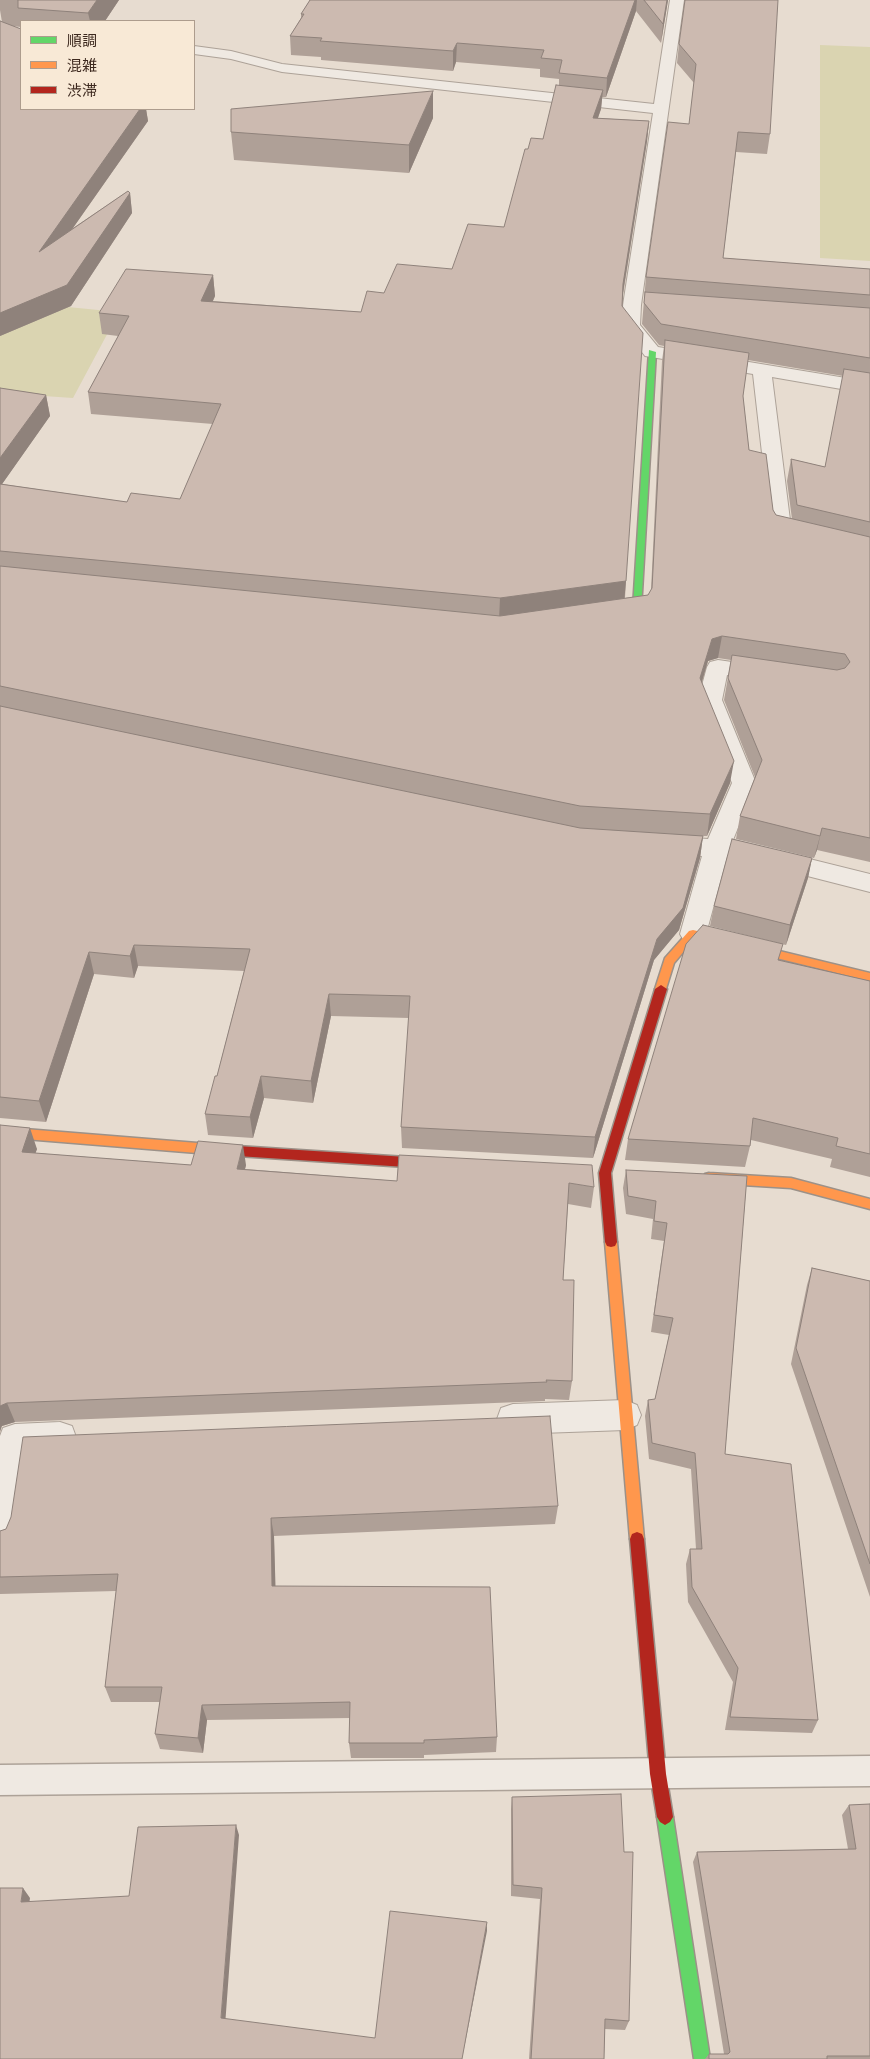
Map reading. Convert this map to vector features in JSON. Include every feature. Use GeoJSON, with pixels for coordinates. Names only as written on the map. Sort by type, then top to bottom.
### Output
{"type":"FeatureCollection","features":[{"type":"Feature","properties":{"kind":"street"},"geometry":{"type":"LineString","coordinates":[[608,614],[637,610],[652,352],[632,326],[632,306],[677,0]]}},
{"type":"Feature","properties":{"kind":"street"},"geometry":{"type":"LineString","coordinates":[[195,50],[231,55],[282,68],[662,110]]}},
{"type":"Feature","properties":{"kind":"street"},"geometry":{"type":"LineString","coordinates":[[632,306],[651,307]]}},
{"type":"Feature","properties":{"kind":"street"},"geometry":{"type":"LineString","coordinates":[[652,352],[762,372],[870,388]]}},
{"type":"Feature","properties":{"kind":"street"},"geometry":{"type":"LineString","coordinates":[[762,372],[781,532],[870,553]]}},
{"type":"Feature","properties":{"kind":"street"},"geometry":{"type":"LineString","coordinates":[[702,2059],[658,1774],[605,1173],[669,961],[693,934],[717,848],[744,783],[710,700],[718,667],[785,676]]}},
{"type":"Feature","properties":{"kind":"street"},"geometry":{"type":"LineString","coordinates":[[638,843],[737,850],[870,883]]}},
{"type":"Feature","properties":{"kind":"street"},"geometry":{"type":"LineString","coordinates":[[693,934],[870,977]]}},
{"type":"Feature","properties":{"kind":"street"},"geometry":{"type":"LineString","coordinates":[[0,1132],[327,1158],[446,1164]]}},
{"type":"Feature","properties":{"kind":"street"},"geometry":{"type":"LineString","coordinates":[[693,1178],[791,1183],[870,1204]]}},
{"type":"Feature","properties":{"kind":"street"},"geometry":{"type":"LineString","coordinates":[[487,1420],[625,1414]]}},
{"type":"Feature","properties":{"kind":"street"},"geometry":{"type":"LineString","coordinates":[[0,1534],[15,1439],[93,1436]]}},
{"type":"Feature","properties":{"kind":"lane"},"geometry":{"type":"LineString","coordinates":[[0,1780],[870,1771]]}},
{"type":"Feature","properties":{"kind":"shaded area"},"geometry":{"type":"Polygon","coordinates":[[[820,45],[870,47],[870,261],[820,258],[820,45]]]}},
{"type":"Feature","properties":{"kind":"shaded area"},"geometry":{"type":"Polygon","coordinates":[[[47,305],[119,312],[73,398],[0,393],[0,322],[47,305]]]}},
{"type":"Feature","properties":{"kind":"building"},"geometry":{"type":"Polygon","coordinates":[[[18,0],[97,0],[88,13],[18,8],[18,0]]]}},
{"type":"Feature","properties":{"kind":"building"},"geometry":{"type":"Polygon","coordinates":[[[310,0],[635,0],[607,78],[559,73],[562,60],[541,58],[544,50],[457,43],[453,51],[320,41],[322,38],[290,36],[304,14],[301,14],[310,0]]]}},
{"type":"Feature","properties":{"kind":"building"},"geometry":{"type":"Polygon","coordinates":[[[644,0],[667,0],[663,24],[644,0]]]}},
{"type":"Feature","properties":{"kind":"building"},"geometry":{"type":"Polygon","coordinates":[[[685,0],[778,0],[770,134],[738,132],[723,258],[870,269],[870,295],[646,277],[668,122],[689,124],[696,64],[679,44],[685,0]]]}},
{"type":"Feature","properties":{"kind":"building"},"geometry":{"type":"Polygon","coordinates":[[[0,21],[20,29],[20,110],[139,110],[39,252],[128,191],[130,193],[67,285],[0,313],[0,21]]]}},
{"type":"Feature","properties":{"kind":"building"},"geometry":{"type":"Polygon","coordinates":[[[556,85],[603,90],[593,118],[649,121],[623,284],[622,306],[643,333],[626,581],[500,598],[0,551],[0,484],[127,502],[131,493],[180,499],[221,404],[88,392],[129,316],[99,313],[126,269],[213,275],[201,301],[361,312],[367,291],[384,293],[397,264],[452,269],[468,224],[504,227],[525,149],[528,149],[531,138],[543,139],[556,85]]]}},
{"type":"Feature","properties":{"kind":"building"},"geometry":{"type":"Polygon","coordinates":[[[433,91],[409,145],[231,132],[231,109],[433,91]]]}},
{"type":"Feature","properties":{"kind":"building"},"geometry":{"type":"Polygon","coordinates":[[[645,292],[870,308],[870,358],[661,324],[644,303],[645,292]]]}},
{"type":"Feature","properties":{"kind":"building"},"geometry":{"type":"Polygon","coordinates":[[[665,340],[749,353],[743,396],[749,450],[766,454],[773,510],[776,515],[870,537],[870,838],[822,828],[820,836],[740,816],[762,760],[728,678],[732,655],[837,670],[845,668],[850,662],[845,654],[722,636],[712,639],[700,678],[734,761],[710,814],[580,806],[0,686],[0,566],[500,616],[648,595],[652,588],[665,340]]]}},
{"type":"Feature","properties":{"kind":"building"},"geometry":{"type":"Polygon","coordinates":[[[844,369],[870,373],[870,522],[797,505],[791,459],[825,467],[844,369]]]}},
{"type":"Feature","properties":{"kind":"building"},"geometry":{"type":"Polygon","coordinates":[[[0,388],[46,395],[0,458],[0,388]]]}},
{"type":"Feature","properties":{"kind":"building"},"geometry":{"type":"Polygon","coordinates":[[[0,706],[580,828],[703,836],[683,908],[657,939],[595,1137],[401,1127],[410,996],[329,994],[311,1081],[261,1076],[250,1117],[205,1114],[215,1076],[217,1076],[250,949],[134,945],[130,956],[89,952],[39,1101],[0,1097],[0,706]]]}},
{"type":"Feature","properties":{"kind":"building"},"geometry":{"type":"Polygon","coordinates":[[[732,839],[812,858],[790,925],[714,906],[732,839]]]}},
{"type":"Feature","properties":{"kind":"building"},"geometry":{"type":"Polygon","coordinates":[[[703,925],[783,944],[778,960],[870,981],[870,1154],[836,1146],[838,1138],[753,1118],[750,1146],[628,1139],[686,944],[703,925]]]}},
{"type":"Feature","properties":{"kind":"building"},"geometry":{"type":"Polygon","coordinates":[[[0,1125],[30,1128],[22,1152],[191,1165],[198,1141],[243,1145],[237,1169],[397,1181],[399,1155],[592,1165],[594,1187],[569,1183],[563,1280],[574,1280],[572,1381],[546,1380],[547,1382],[7,1403],[0,1406],[0,1125]]]}},
{"type":"Feature","properties":{"kind":"building"},"geometry":{"type":"Polygon","coordinates":[[[626,1170],[747,1176],[725,1454],[791,1464],[818,1720],[730,1717],[738,1668],[692,1587],[690,1549],[702,1549],[695,1453],[652,1443],[648,1400],[655,1399],[673,1318],[654,1315],[667,1223],[654,1221],[656,1201],[628,1196],[626,1170]]]}},
{"type":"Feature","properties":{"kind":"building"},"geometry":{"type":"Polygon","coordinates":[[[812,1268],[870,1281],[870,1564],[796,1348],[812,1268]]]}},
{"type":"Feature","properties":{"kind":"building"},"geometry":{"type":"Polygon","coordinates":[[[550,1416],[558,1506],[271,1518],[272,1586],[490,1587],[497,1737],[424,1740],[424,1743],[349,1743],[350,1702],[202,1705],[198,1738],[155,1734],[162,1687],[105,1687],[118,1574],[0,1577],[0,1531],[6,1529],[11,1517],[23,1437],[550,1416]]]}},
{"type":"Feature","properties":{"kind":"building"},"geometry":{"type":"Polygon","coordinates":[[[621,1794],[624,1852],[633,1852],[629,2021],[605,2019],[604,2059],[531,2059],[542,1888],[513,1885],[512,1797],[621,1794]]]}},
{"type":"Feature","properties":{"kind":"building"},"geometry":{"type":"Polygon","coordinates":[[[870,1804],[870,2056],[827,2056],[827,2059],[709,2059],[709,2054],[728,2054],[730,2052],[697,1852],[856,1849],[849,1805],[870,1804]]]}},
{"type":"Feature","properties":{"kind":"building"},"geometry":{"type":"Polygon","coordinates":[[[236,1825],[221,2018],[375,2038],[390,1911],[487,1922],[462,2059],[0,2059],[0,1888],[23,1888],[21,1902],[129,1896],[138,1827],[236,1825]]]}},
{"type":"Feature","properties":{"kind":"traffic: fast"},"geometry":{"type":"LineString","coordinates":[[615,613],[637,610],[652,352]]}},
{"type":"Feature","properties":{"kind":"traffic: fast"},"geometry":{"type":"LineString","coordinates":[[665,1817],[702,2059]]}},
{"type":"Feature","properties":{"kind":"traffic: slow"},"geometry":{"type":"LineString","coordinates":[[661,989],[669,961],[693,934],[870,977]]}},
{"type":"Feature","properties":{"kind":"traffic: slow"},"geometry":{"type":"LineString","coordinates":[[0,1132],[222,1150]]}},
{"type":"Feature","properties":{"kind":"traffic: slow"},"geometry":{"type":"LineString","coordinates":[[709,1178],[791,1183],[870,1204]]}},
{"type":"Feature","properties":{"kind":"traffic: slow"},"geometry":{"type":"LineString","coordinates":[[611,1242],[637,1539]]}},
{"type":"Feature","properties":{"kind":"traffic: jam"},"geometry":{"type":"LineString","coordinates":[[611,1242],[605,1173],[661,989]]}},
{"type":"Feature","properties":{"kind":"traffic: jam"},"geometry":{"type":"LineString","coordinates":[[222,1150],[437,1164]]}},
{"type":"Feature","properties":{"kind":"traffic: jam"},"geometry":{"type":"LineString","coordinates":[[637,1539],[658,1774],[665,1817]]}}]}
